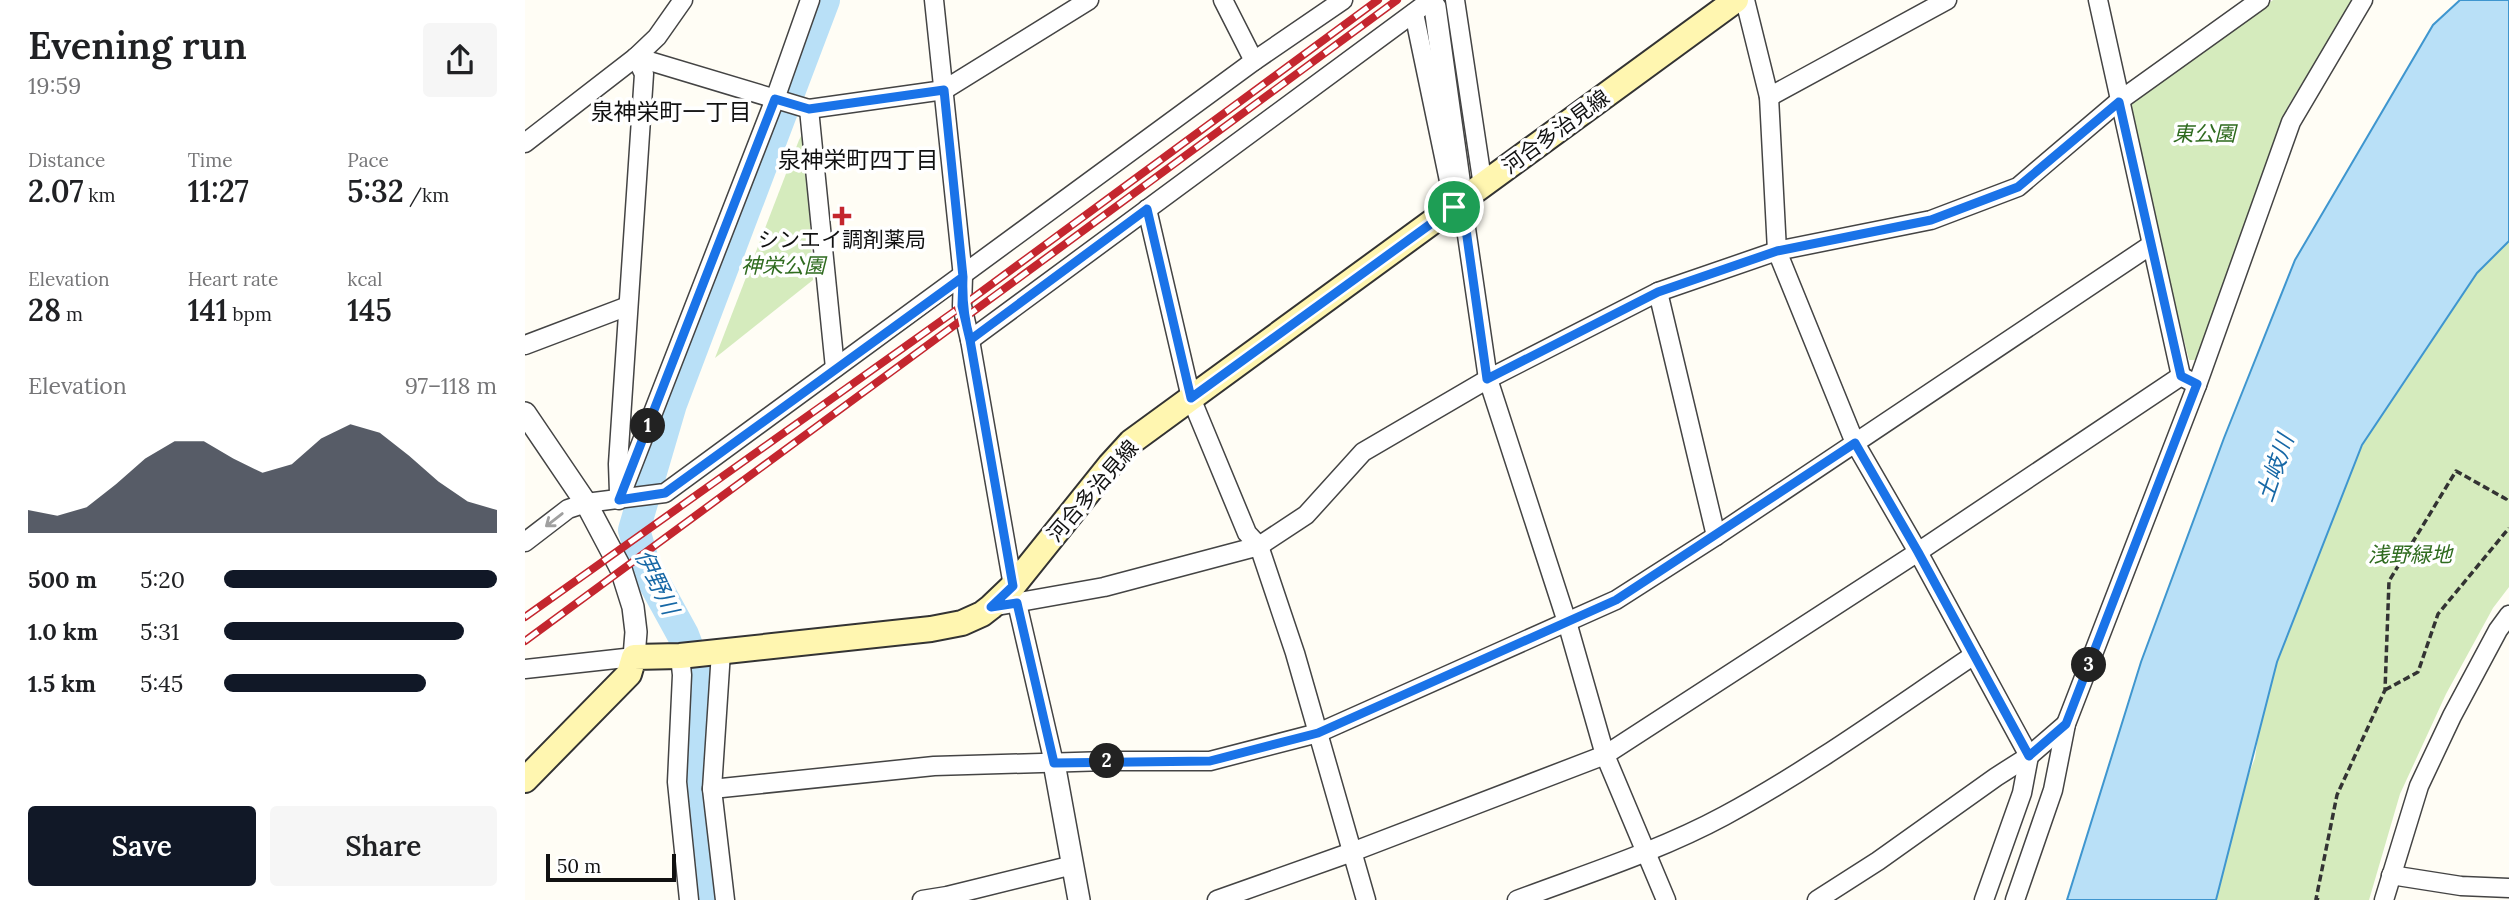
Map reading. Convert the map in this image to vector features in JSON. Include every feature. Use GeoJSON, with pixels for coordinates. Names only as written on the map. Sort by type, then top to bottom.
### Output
{"type":"FeatureCollection","features":[{"type":"Feature","properties":{"kind":"main road","name":"河合多治見線"},"geometry":{"type":"LineString","coordinates":[[634,657],[680,656],[931,629],[962,623],[982,614],[1015,594],[1110,465],[1131,442],[1736,0]]}},
{"type":"Feature","properties":{"kind":"main road"},"geometry":{"type":"LineString","coordinates":[[525,780],[629,674],[634,657]]}},
{"type":"Feature","properties":{"kind":"street"},"geometry":{"type":"LineString","coordinates":[[525,143],[636,57],[657,37],[683,0]]}},
{"type":"Feature","properties":{"kind":"street"},"geometry":{"type":"LineString","coordinates":[[619,500],[775,99],[810,0]]}},
{"type":"Feature","properties":{"kind":"street"},"geometry":{"type":"LineString","coordinates":[[935,0],[963,277],[962,306],[1015,594],[1054,763],[1079,900]]}},
{"type":"Feature","properties":{"kind":"street"},"geometry":{"type":"LineString","coordinates":[[636,57],[809,109],[944,90],[1089,0]]}},
{"type":"Feature","properties":{"kind":"street"},"geometry":{"type":"LineString","coordinates":[[1223,0],[1254,61]]}},
{"type":"Feature","properties":{"kind":"street"},"geometry":{"type":"LineString","coordinates":[[525,542],[568,509],[586,503],[665,493],[1254,61],[1343,0]]}},
{"type":"Feature","properties":{"kind":"street"},"geometry":{"type":"LineString","coordinates":[[1745,0],[1769,97],[1777,251],[1855,443],[1918,552],[2029,756],[2022,793],[1984,900]]}},
{"type":"Feature","properties":{"kind":"street"},"geometry":{"type":"LineString","coordinates":[[1769,97],[1947,0]]}},
{"type":"Feature","properties":{"kind":"street"},"geometry":{"type":"LineString","coordinates":[[2098,0],[2181,376]]}},
{"type":"Feature","properties":{"kind":"street"},"geometry":{"type":"LineString","coordinates":[[1015,594],[1104,587],[1259,546],[1306,515],[1363,453],[1487,379],[1658,292],[1777,251],[1931,220],[2018,187],[2119,102],[2260,0]]}},
{"type":"Feature","properties":{"kind":"street"},"geometry":{"type":"LineString","coordinates":[[2015,900],[2053,790],[2066,724],[2197,384],[2291,122],[2363,0]]}},
{"type":"Feature","properties":{"kind":"street"},"geometry":{"type":"LineString","coordinates":[[1440,2],[1483,186]]}},
{"type":"Feature","properties":{"kind":"street"},"geometry":{"type":"LineString","coordinates":[[970,340],[1414,12],[1440,2]]}},
{"type":"Feature","properties":{"kind":"street"},"geometry":{"type":"LineString","coordinates":[[1440,2],[1458,204]]}},
{"type":"Feature","properties":{"kind":"street"},"geometry":{"type":"LineString","coordinates":[[1414,12],[1458,204],[1487,379],[1567,622],[1605,755],[1666,900]]}},
{"type":"Feature","properties":{"kind":"street"},"geometry":{"type":"LineString","coordinates":[[619,500],[618,464],[644,74],[636,57]]}},
{"type":"Feature","properties":{"kind":"street"},"geometry":{"type":"LineString","coordinates":[[809,109],[835,368]]}},
{"type":"Feature","properties":{"kind":"street"},"geometry":{"type":"LineString","coordinates":[[1147,209],[1191,398],[1247,533],[1259,546],[1295,653],[1366,900]]}},
{"type":"Feature","properties":{"kind":"street"},"geometry":{"type":"LineString","coordinates":[[712,789],[934,766],[1210,761],[1318,733],[1616,600],[2151,245]]}},
{"type":"Feature","properties":{"kind":"street"},"geometry":{"type":"LineString","coordinates":[[1658,292],[1716,536]]}},
{"type":"Feature","properties":{"kind":"street"},"geometry":{"type":"LineString","coordinates":[[525,345],[628,306]]}},
{"type":"Feature","properties":{"kind":"street"},"geometry":{"type":"LineString","coordinates":[[2181,376],[2197,384]]}},
{"type":"Feature","properties":{"kind":"street"},"geometry":{"type":"LineString","coordinates":[[1217,900],[1352,852],[1605,755],[1918,552],[2181,376]]}},
{"type":"Feature","properties":{"kind":"street"},"geometry":{"type":"LineString","coordinates":[[525,412],[531,436],[586,503],[621,569],[630,592],[636,632],[634,657],[525,669]]}},
{"type":"Feature","properties":{"kind":"street"},"geometry":{"type":"LineString","coordinates":[[2384,900],[2419,786],[2452,716],[2498,629],[2509,615]]}},
{"type":"Feature","properties":{"kind":"street"},"geometry":{"type":"LineString","coordinates":[[714,652],[712,789],[725,900]]}},
{"type":"Feature","properties":{"kind":"street"},"geometry":{"type":"LineString","coordinates":[[1517,900],[1722,818],[1795,776],[1974,655]]}},
{"type":"Feature","properties":{"kind":"street"},"geometry":{"type":"LineString","coordinates":[[680,656],[682,675],[677,782],[689,900]]}},
{"type":"Feature","properties":{"kind":"street"},"geometry":{"type":"LineString","coordinates":[[1817,900],[2029,756],[2066,724]]}},
{"type":"Feature","properties":{"kind":"street"},"geometry":{"type":"LineString","coordinates":[[922,900],[947,897],[1073,864]]}},
{"type":"Feature","properties":{"kind":"street"},"geometry":{"type":"LineString","coordinates":[[2391,875],[2461,886],[2509,888]]}},
{"type":"Feature","properties":{"kind":"path"},"geometry":{"type":"LineString","coordinates":[[2319,900],[2316,899],[2337,795],[2385,690],[2389,581],[2456,471],[2506,499],[2509,495]]}},
{"type":"Feature","properties":{"kind":"path"},"geometry":{"type":"LineString","coordinates":[[2385,690],[2418,673],[2438,614],[2509,528]]}},
{"type":"Feature","properties":{"kind":"green space","name":"東公園"},"geometry":{"type":"Polygon","coordinates":[[[2273,0],[2353,0],[2288,106],[2197,360],[2189,360],[2127,113],[2132,102],[2273,0]]]}},
{"type":"Feature","properties":{"kind":"green space","name":"神栄公園"},"geometry":{"type":"Polygon","coordinates":[[[805,129],[813,280],[715,358],[799,140],[805,129]]]}},
{"type":"Feature","properties":{"kind":"green space","name":"浅野緑地"},"geometry":{"type":"Polygon","coordinates":[[[2509,227],[2509,587],[2493,608],[2446,694],[2400,794],[2369,900],[2205,900],[2207,884],[2255,758],[2269,658],[2356,433],[2509,227]]]}},
{"type":"Feature","properties":{"kind":"water","name":"土岐川"},"geometry":{"type":"Polygon","coordinates":[[[2460,0],[2509,0],[2509,241],[2477,273],[2362,445],[2277,662],[2216,900],[2067,900],[2141,662],[2224,438],[2295,260],[2433,25],[2460,0]]]}},
{"type":"Feature","properties":{"kind":"waterway","name":"伊野川"},"geometry":{"type":"LineString","coordinates":[[704,900],[694,780],[697,672],[683,635],[644,564],[634,530],[671,404],[824,0]]}},
{"type":"Feature","properties":{"kind":"railway"},"geometry":{"type":"LineString","coordinates":[[525,617],[962,306],[1378,0]]}},
{"type":"Feature","properties":{"kind":"railway"},"geometry":{"type":"LineString","coordinates":[[525,641],[1397,0]]}},
{"type":"Feature","properties":{"kind":"place","name":"シンエイ調剤薬局"},"geometry":{"type":"Point","coordinates":[842,216]}},
{"type":"Feature","properties":{"kind":"district","name":"泉神栄町一丁目"},"geometry":{"type":"Point","coordinates":[671,112]}},
{"type":"Feature","properties":{"kind":"district","name":"泉神栄町四丁目"},"geometry":{"type":"Point","coordinates":[858,160]}},
{"type":"Feature","properties":{"kind":"route"},"geometry":{"type":"LineString","coordinates":[[1454,207],[1191,398],[1147,209],[970,340],[962,306],[963,277],[665,493],[619,500],[775,99],[809,109],[944,90],[963,277],[962,306],[1013,586],[991,607],[1017,603],[1054,763],[1210,761],[1318,733],[1616,600],[1855,443],[1918,552],[2029,756],[2066,724],[2197,384],[2181,376],[2119,102],[2018,187],[1931,220],[1777,251],[1658,292],[1487,379],[1462,201],[1454,207]]}}]}
